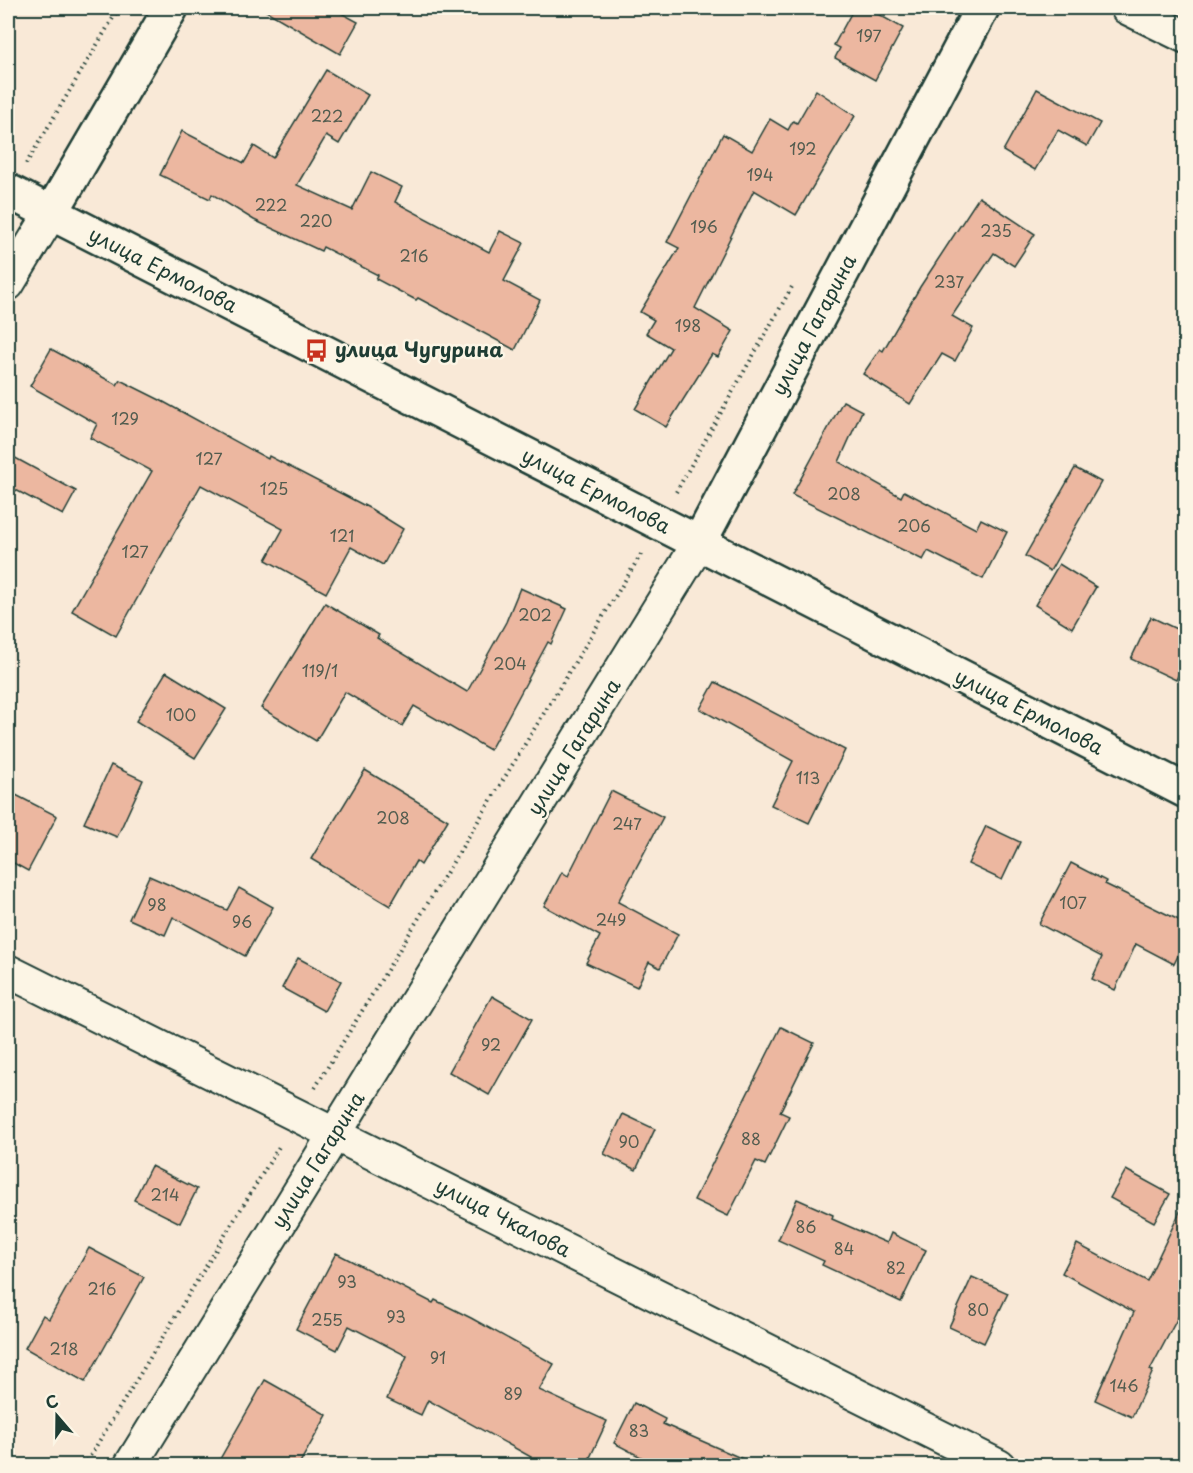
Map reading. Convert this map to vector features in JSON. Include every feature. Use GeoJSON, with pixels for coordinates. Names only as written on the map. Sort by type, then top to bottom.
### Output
{"type":"FeatureCollection","features":[{"type":"Feature","properties":{"kind":"street"},"geometry":{"type":"LineString","coordinates":[[8,284],[171,8]]}},
{"type":"Feature","properties":{"kind":"street","name":"улица Гагарина"},"geometry":{"type":"LineString","coordinates":[[130,1466],[699,543],[982,8]]}},
{"type":"Feature","properties":{"kind":"street"},"geometry":{"type":"LineString","coordinates":[[1127,8],[1185,37]]}},
{"type":"Feature","properties":{"kind":"street","name":"улица Ермолова"},"geometry":{"type":"LineString","coordinates":[[8,191],[1185,791]]}},
{"type":"Feature","properties":{"kind":"street","name":"улица Чкалова"},"geometry":{"type":"LineString","coordinates":[[8,971],[999,1466]]}},
{"type":"Feature","properties":{"kind":"path"},"geometry":{"type":"LineString","coordinates":[[8,191],[119,8]]}},
{"type":"Feature","properties":{"kind":"path"},"geometry":{"type":"LineString","coordinates":[[84,1466],[658,523],[799,276]]}},
{"type":"Feature","properties":{"kind":"building"},"geometry":{"type":"Polygon","coordinates":[[[261,8],[332,8],[358,22],[340,54],[261,8]]]}},
{"type":"Feature","properties":{"kind":"building"},"geometry":{"type":"Polygon","coordinates":[[[854,8],[867,8],[903,28],[875,80],[835,58],[840,48],[834,45],[854,8]]]}},
{"type":"Feature","properties":{"kind":"building"},"geometry":{"type":"Polygon","coordinates":[[[326,70],[368,95],[339,144],[326,136],[297,185],[352,210],[371,172],[402,187],[395,202],[489,252],[500,231],[524,243],[504,281],[540,300],[515,350],[418,298],[416,300],[376,279],[378,275],[323,247],[321,251],[254,220],[212,194],[210,199],[160,175],[182,131],[244,163],[254,146],[273,158],[326,70]]]}},
{"type":"Feature","properties":{"kind":"building"},"geometry":{"type":"Polygon","coordinates":[[[1037,89],[1100,123],[1087,146],[1058,130],[1035,170],[1003,151],[1037,89]]]}},
{"type":"Feature","properties":{"kind":"building"},"geometry":{"type":"Polygon","coordinates":[[[816,90],[855,116],[796,215],[754,190],[695,308],[733,331],[718,357],[712,354],[666,427],[635,409],[671,348],[646,333],[654,320],[640,312],[679,248],[667,242],[723,134],[752,151],[770,119],[788,130],[793,121],[797,123],[816,90]]]}},
{"type":"Feature","properties":{"kind":"building"},"geometry":{"type":"Polygon","coordinates":[[[979,197],[1035,234],[1014,266],[994,253],[952,316],[973,328],[955,361],[942,354],[910,404],[863,374],[880,349],[883,351],[920,287],[979,197]]]}},
{"type":"Feature","properties":{"kind":"building"},"geometry":{"type":"Polygon","coordinates":[[[51,349],[117,385],[120,380],[160,400],[268,459],[269,456],[371,509],[403,529],[383,565],[351,547],[326,593],[266,560],[283,529],[201,485],[116,636],[72,611],[152,471],[90,438],[97,424],[30,386],[51,349]]]}},
{"type":"Feature","properties":{"kind":"building"},"geometry":{"type":"Polygon","coordinates":[[[843,401],[862,411],[839,462],[901,497],[904,491],[976,529],[981,519],[1007,532],[983,579],[928,551],[923,560],[792,495],[843,401]]]}},
{"type":"Feature","properties":{"kind":"building"},"geometry":{"type":"Polygon","coordinates":[[[8,454],[76,491],[63,515],[8,486],[8,454]]]}},
{"type":"Feature","properties":{"kind":"building"},"geometry":{"type":"Polygon","coordinates":[[[1075,468],[1101,482],[1050,571],[1025,556],[1075,468]]]}},
{"type":"Feature","properties":{"kind":"building"},"geometry":{"type":"Polygon","coordinates":[[[1059,564],[1096,587],[1072,628],[1035,605],[1059,564]]]}},
{"type":"Feature","properties":{"kind":"building"},"geometry":{"type":"Polygon","coordinates":[[[520,588],[567,609],[551,644],[548,642],[490,750],[414,706],[402,726],[345,692],[316,741],[261,708],[325,603],[379,635],[377,638],[467,692],[506,622],[520,588]]]}},
{"type":"Feature","properties":{"kind":"building"},"geometry":{"type":"Polygon","coordinates":[[[1151,617],[1185,633],[1185,660],[1176,680],[1131,659],[1151,617]]]}},
{"type":"Feature","properties":{"kind":"building"},"geometry":{"type":"Polygon","coordinates":[[[166,672],[226,709],[195,758],[136,721],[166,672]]]}},
{"type":"Feature","properties":{"kind":"building"},"geometry":{"type":"Polygon","coordinates":[[[715,682],[845,750],[809,823],[771,805],[793,761],[700,709],[715,682]]]}},
{"type":"Feature","properties":{"kind":"building"},"geometry":{"type":"Polygon","coordinates":[[[111,765],[143,780],[117,837],[84,823],[111,765]]]}},
{"type":"Feature","properties":{"kind":"building"},"geometry":{"type":"Polygon","coordinates":[[[365,770],[448,820],[421,865],[416,861],[390,906],[311,859],[365,770]]]}},
{"type":"Feature","properties":{"kind":"building"},"geometry":{"type":"Polygon","coordinates":[[[8,791],[57,816],[28,871],[8,860],[8,791]]]}},
{"type":"Feature","properties":{"kind":"building"},"geometry":{"type":"Polygon","coordinates":[[[611,791],[663,817],[618,902],[678,934],[660,968],[649,962],[637,987],[586,963],[600,936],[544,906],[562,872],[568,876],[611,791]]]}},
{"type":"Feature","properties":{"kind":"building"},"geometry":{"type":"Polygon","coordinates":[[[986,826],[1020,842],[1002,880],[968,864],[986,826]]]}},
{"type":"Feature","properties":{"kind":"building"},"geometry":{"type":"Polygon","coordinates":[[[1071,863],[1106,881],[1105,884],[1185,923],[1185,942],[1174,964],[1136,944],[1115,990],[1092,979],[1102,957],[1039,924],[1071,863]]]}},
{"type":"Feature","properties":{"kind":"building"},"geometry":{"type":"Polygon","coordinates":[[[149,876],[227,910],[239,888],[273,907],[245,956],[173,917],[165,935],[129,919],[149,876]]]}},
{"type":"Feature","properties":{"kind":"building"},"geometry":{"type":"Polygon","coordinates":[[[298,958],[341,981],[324,1011],[282,988],[298,958]]]}},
{"type":"Feature","properties":{"kind":"building"},"geometry":{"type":"Polygon","coordinates":[[[492,996],[532,1019],[489,1095],[449,1072],[492,996]]]}},
{"type":"Feature","properties":{"kind":"building"},"geometry":{"type":"Polygon","coordinates":[[[781,1027],[814,1043],[780,1112],[789,1116],[765,1165],[756,1161],[728,1216],[694,1200],[781,1027]]]}},
{"type":"Feature","properties":{"kind":"building"},"geometry":{"type":"Polygon","coordinates":[[[623,1114],[655,1129],[636,1170],[604,1154],[623,1114]]]}},
{"type":"Feature","properties":{"kind":"building"},"geometry":{"type":"Polygon","coordinates":[[[151,1166],[197,1189],[180,1223],[134,1200],[151,1166]]]}},
{"type":"Feature","properties":{"kind":"building"},"geometry":{"type":"Polygon","coordinates":[[[1126,1170],[1170,1194],[1154,1222],[1110,1198],[1126,1170]]]}},
{"type":"Feature","properties":{"kind":"building"},"geometry":{"type":"Polygon","coordinates":[[[797,1199],[833,1215],[832,1219],[887,1243],[891,1233],[926,1250],[901,1302],[822,1265],[824,1261],[778,1240],[797,1199]]]}},
{"type":"Feature","properties":{"kind":"building"},"geometry":{"type":"Polygon","coordinates":[[[1185,1201],[1185,1304],[1150,1370],[1153,1371],[1132,1417],[1095,1400],[1134,1312],[1062,1273],[1077,1244],[1147,1281],[1185,1201]]]}},
{"type":"Feature","properties":{"kind":"building"},"geometry":{"type":"Polygon","coordinates":[[[89,1248],[144,1277],[85,1382],[25,1348],[43,1315],[49,1319],[89,1248]]]}},
{"type":"Feature","properties":{"kind":"building"},"geometry":{"type":"Polygon","coordinates":[[[336,1253],[433,1303],[435,1300],[471,1318],[554,1364],[539,1390],[607,1421],[586,1466],[526,1466],[531,1457],[428,1400],[421,1415],[387,1399],[407,1356],[349,1326],[337,1350],[296,1329],[336,1253]]]}},
{"type":"Feature","properties":{"kind":"building"},"geometry":{"type":"Polygon","coordinates":[[[972,1277],[1008,1293],[984,1343],[949,1327],[972,1277]]]}},
{"type":"Feature","properties":{"kind":"building"},"geometry":{"type":"Polygon","coordinates":[[[265,1380],[327,1415],[298,1466],[216,1466],[265,1380]]]}},
{"type":"Feature","properties":{"kind":"building"},"geometry":{"type":"Polygon","coordinates":[[[634,1403],[665,1419],[663,1424],[759,1466],[658,1466],[614,1443],[634,1403]]]}},
{"type":"Feature","properties":{"kind":"place","name":"улица Чугурина"},"geometry":{"type":"Point","coordinates":[317,350]}}]}
